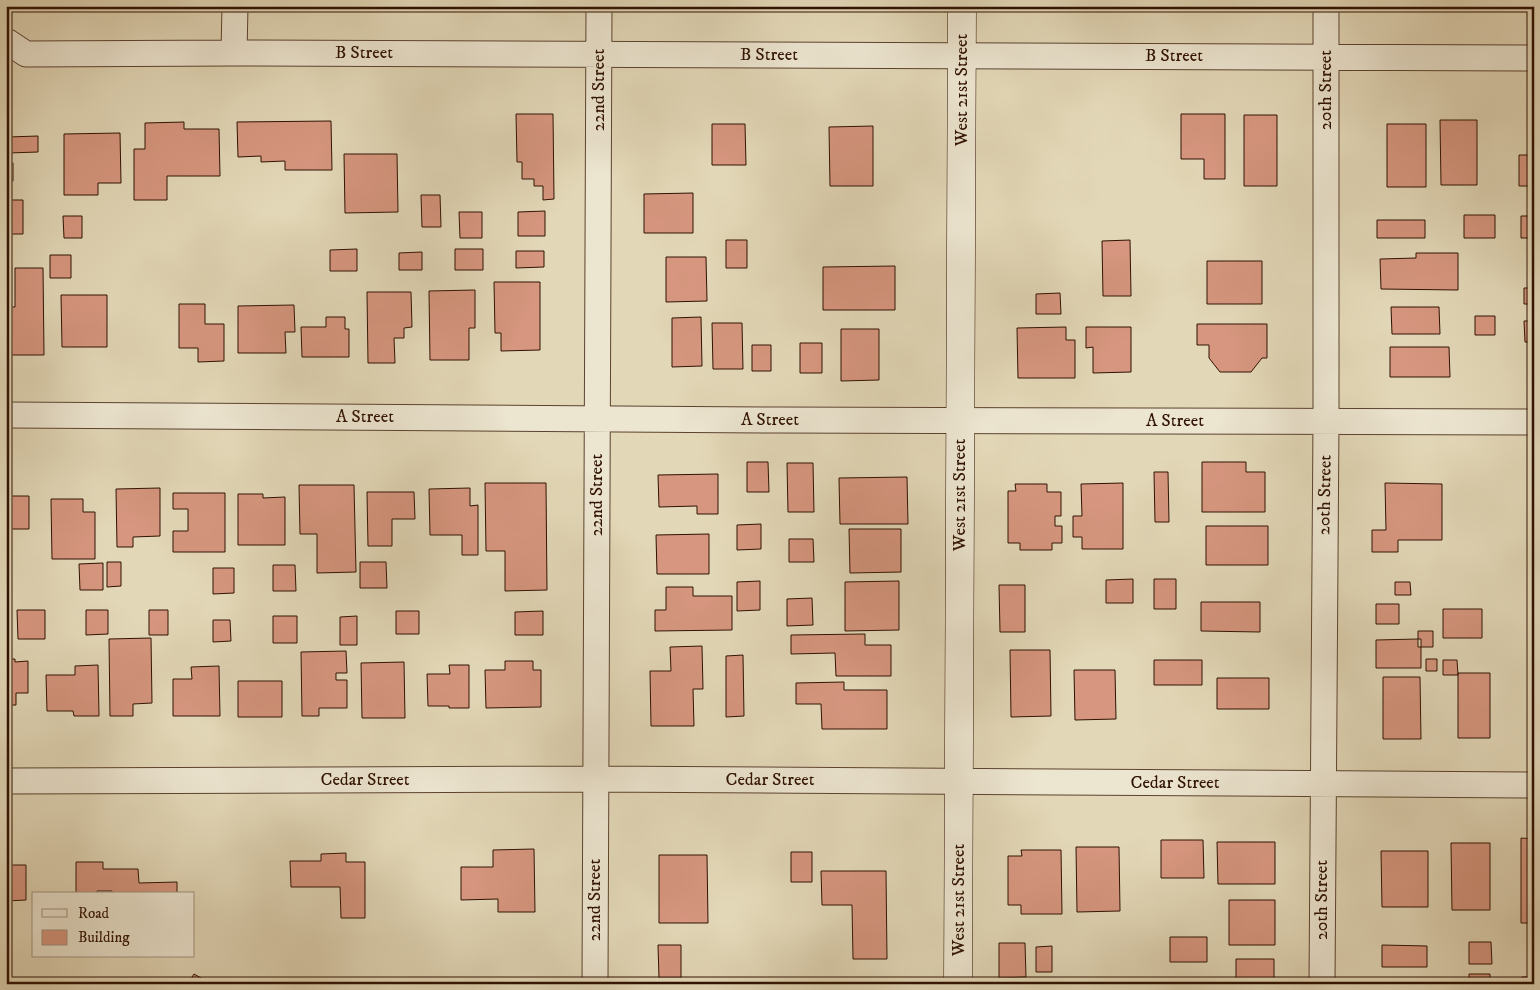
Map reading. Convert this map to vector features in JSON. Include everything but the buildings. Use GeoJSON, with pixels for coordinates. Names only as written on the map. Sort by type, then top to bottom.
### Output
{"type":"FeatureCollection","features":[{"type":"Feature","properties":{"kind":"street"},"geometry":{"type":"LineString","coordinates":[[234,53],[235,6]]}},
{"type":"Feature","properties":{"kind":"street","name":"22nd Street"},"geometry":{"type":"LineString","coordinates":[[595,984],[599,6]]}},
{"type":"Feature","properties":{"kind":"street","name":"West 21st Street"},"geometry":{"type":"LineString","coordinates":[[958,984],[962,6]]}},
{"type":"Feature","properties":{"kind":"street","name":"20th Street"},"geometry":{"type":"LineString","coordinates":[[1322,984],[1326,421],[1326,6]]}},
{"type":"Feature","properties":{"kind":"street","name":"B Street"},"geometry":{"type":"LineString","coordinates":[[8,42],[26,54],[234,53],[1534,58]]}},
{"type":"Feature","properties":{"kind":"street","name":"A Street"},"geometry":{"type":"LineString","coordinates":[[6,415],[961,421],[1534,422]]}},
{"type":"Feature","properties":{"kind":"street","name":"Cedar Street"},"geometry":{"type":"LineString","coordinates":[[6,781],[596,779],[1534,785]]}}]}
